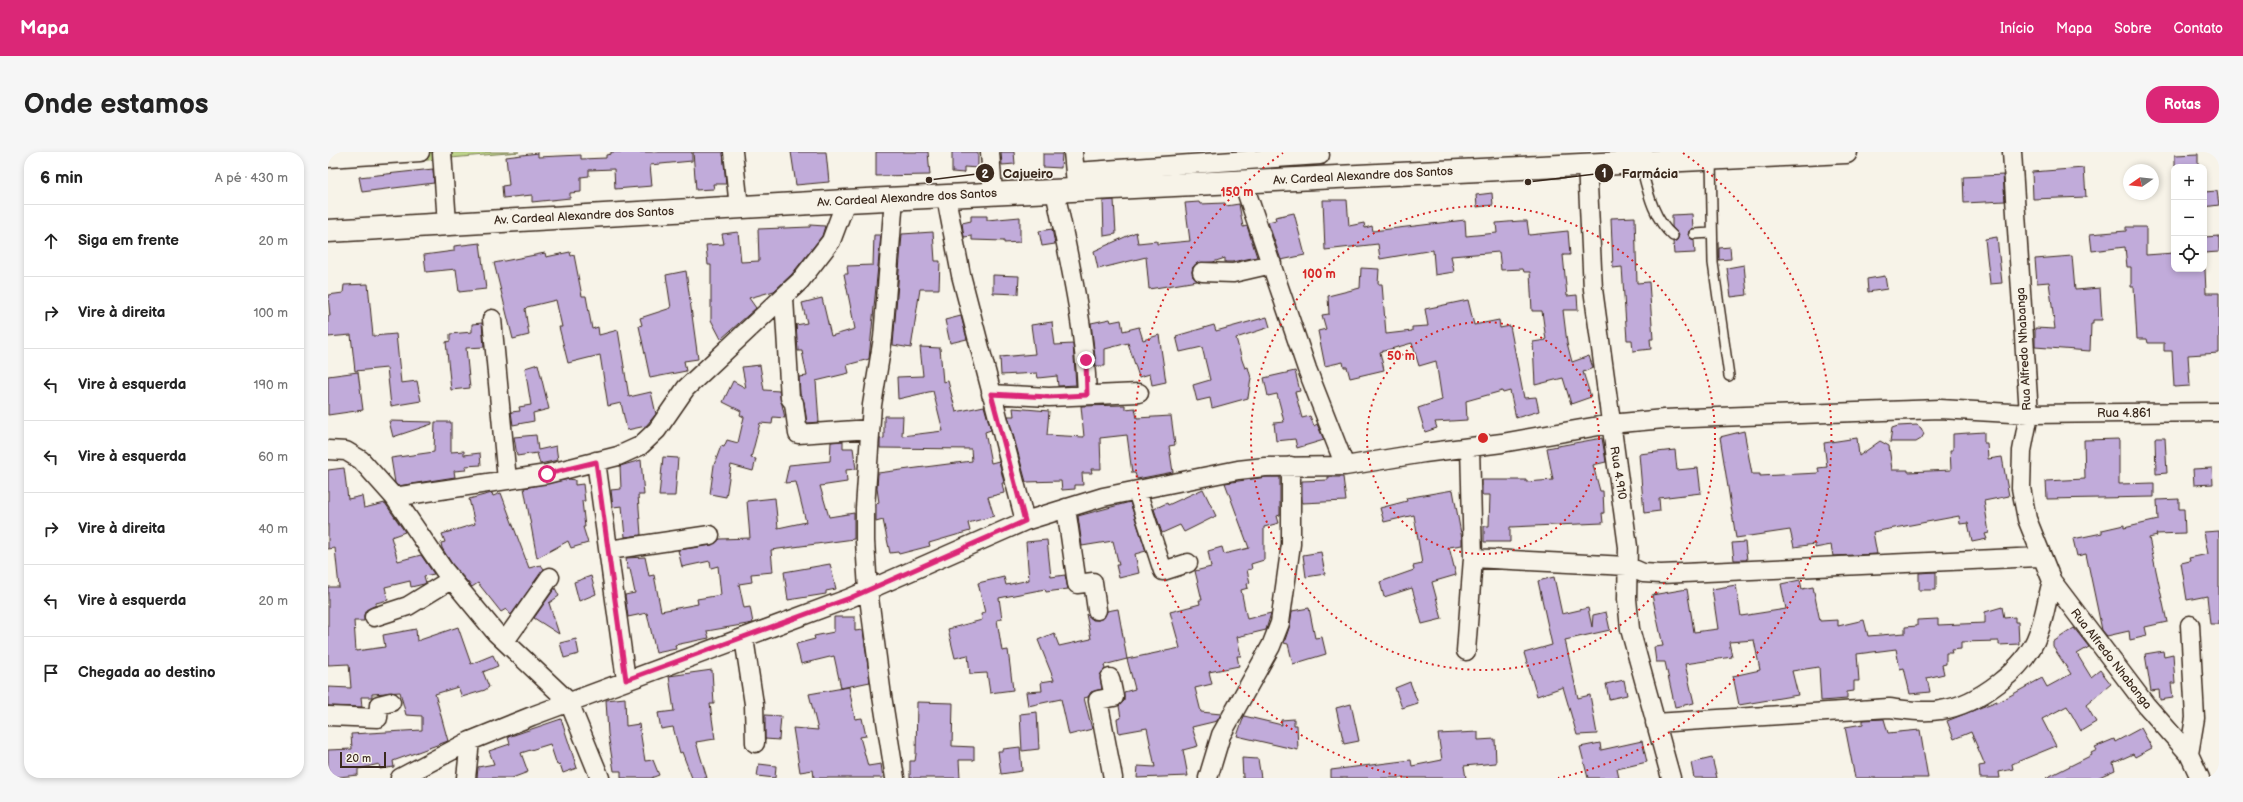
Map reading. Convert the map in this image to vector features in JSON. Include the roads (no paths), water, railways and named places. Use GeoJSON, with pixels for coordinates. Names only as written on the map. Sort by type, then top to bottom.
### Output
{"type":"FeatureCollection","features":[{"type":"Feature","properties":{"kind":"street"},"geometry":{"type":"LineString","coordinates":[[328,158],[420,152]]}},
{"type":"Feature","properties":{"kind":"street"},"geometry":{"type":"LineString","coordinates":[[442,152],[447,223]]}},
{"type":"Feature","properties":{"kind":"street"},"geometry":{"type":"LineString","coordinates":[[733,152],[739,207]]}},
{"type":"Feature","properties":{"kind":"street"},"geometry":{"type":"LineString","coordinates":[[990,152],[993,194]]}},
{"type":"Feature","properties":{"kind":"street"},"geometry":{"type":"LineString","coordinates":[[1073,152],[1076,181],[1209,158],[1320,154],[1317,178]]}},
{"type":"Feature","properties":{"kind":"street","name":"Av. Cardeal Alexandre dos Santos"},"geometry":{"type":"LineString","coordinates":[[328,231],[894,198],[946,197],[1055,191],[1076,181],[1219,183],[1587,164],[1646,159],[1711,159],[1846,152]]}},
{"type":"Feature","properties":{"kind":"street","name":"Rua Alfredo Nhabanga"},"geometry":{"type":"LineString","coordinates":[[2012,152],[2029,414],[2022,451],[2021,488],[2027,519],[2040,557],[2052,581],[2146,705],[2189,754],[2200,778]]}},
{"type":"Feature","properties":{"kind":"street"},"geometry":{"type":"LineString","coordinates":[[1209,158],[1219,183]]}},
{"type":"Feature","properties":{"kind":"street","name":"Rua 4.910"},"geometry":{"type":"LineString","coordinates":[[1587,164],[1593,289],[1610,424],[1622,497],[1628,547],[1627,599],[1630,629],[1671,778]]}},
{"type":"Feature","properties":{"kind":"street"},"geometry":{"type":"LineString","coordinates":[[1243,182],[1307,369],[1345,466]]}},
{"type":"Feature","properties":{"kind":"street"},"geometry":{"type":"LineString","coordinates":[[1055,191],[1080,314],[1086,360],[1087,395]]}},
{"type":"Feature","properties":{"kind":"street"},"geometry":{"type":"LineString","coordinates":[[946,197],[960,275],[1025,521]]}},
{"type":"Feature","properties":{"kind":"street"},"geometry":{"type":"LineString","coordinates":[[894,198],[886,302],[870,429],[865,508],[868,590],[882,696],[895,778]]}},
{"type":"Feature","properties":{"kind":"street"},"geometry":{"type":"LineString","coordinates":[[394,497],[547,474],[618,456],[640,446],[657,430],[686,388],[784,298],[831,241],[846,201]]}},
{"type":"Feature","properties":{"kind":"street"},"geometry":{"type":"LineString","coordinates":[[1202,272],[1233,272],[1272,264]]}},
{"type":"Feature","properties":{"kind":"street"},"geometry":{"type":"LineString","coordinates":[[784,298],[790,398],[794,403],[798,434],[870,429]]}},
{"type":"Feature","properties":{"kind":"street"},"geometry":{"type":"LineString","coordinates":[[492,319],[507,480]]}},
{"type":"Feature","properties":{"kind":"street"},"geometry":{"type":"LineString","coordinates":[[991,394],[1049,397],[1139,393]]}},
{"type":"Feature","properties":{"kind":"street","name":"Rua 4.861"},"geometry":{"type":"LineString","coordinates":[[400,778],[470,742],[569,702],[744,638],[868,590],[1025,521],[1103,497],[1238,470],[1291,466],[1345,466],[1424,452],[1470,448],[1610,424],[1749,415],[1940,409],[2029,414],[2219,412]]}},
{"type":"Feature","properties":{"kind":"street"},"geometry":{"type":"LineString","coordinates":[[1466,651],[1473,558],[1470,448]]}},
{"type":"Feature","properties":{"kind":"street"},"geometry":{"type":"LineString","coordinates":[[328,450],[346,451],[361,460],[394,497],[452,580],[505,641],[569,702],[600,778]]}},
{"type":"Feature","properties":{"kind":"street"},"geometry":{"type":"LineString","coordinates":[[596,462],[626,680]]}},
{"type":"Feature","properties":{"kind":"street"},"geometry":{"type":"LineString","coordinates":[[1208,778],[1221,735],[1271,646],[1280,623],[1291,544],[1291,466]]}},
{"type":"Feature","properties":{"kind":"street"},"geometry":{"type":"LineString","coordinates":[[1137,491],[1164,571],[1188,563]]}},
{"type":"Feature","properties":{"kind":"street"},"geometry":{"type":"LineString","coordinates":[[1066,508],[1077,584],[1093,582],[1097,610]]}},
{"type":"Feature","properties":{"kind":"street"},"geometry":{"type":"LineString","coordinates":[[609,550],[710,535]]}},
{"type":"Feature","properties":{"kind":"street"},"geometry":{"type":"LineString","coordinates":[[1473,558],[1627,566],[1643,573],[1661,574],[2040,557]]}},
{"type":"Feature","properties":{"kind":"street"},"geometry":{"type":"LineString","coordinates":[[505,641],[550,577]]}},
{"type":"Feature","properties":{"kind":"street"},"geometry":{"type":"LineString","coordinates":[[374,617],[408,606],[452,580]]}},
{"type":"Feature","properties":{"kind":"street"},"geometry":{"type":"LineString","coordinates":[[1655,722],[1889,708],[1924,711],[1942,710],[1987,692],[2009,674],[2025,656],[2038,635],[2052,581]]}},
{"type":"Feature","properties":{"kind":"street"},"geometry":{"type":"LineString","coordinates":[[2189,754],[2195,718],[2190,625]]}},
{"type":"Feature","properties":{"kind":"street"},"geometry":{"type":"LineString","coordinates":[[744,638],[754,704],[755,743]]}},
{"type":"Feature","properties":{"kind":"street"},"geometry":{"type":"LineString","coordinates":[[1110,678],[1114,697],[1098,700],[1113,778]]}},
{"type":"Feature","properties":{"kind":"street"},"geometry":{"type":"LineString","coordinates":[[328,716],[378,718],[379,705],[391,702]]}},
{"type":"Feature","properties":{"kind":"street"},"geometry":{"type":"LineString","coordinates":[[466,778],[470,742]]}},
{"type":"Feature","properties":{"kind":"lane"},"geometry":{"type":"LineString","coordinates":[[1646,159],[1650,198],[1662,226],[1673,236]]}},
{"type":"Feature","properties":{"kind":"lane"},"geometry":{"type":"LineString","coordinates":[[1711,159],[1713,263],[1729,376]]}},
{"type":"Feature","properties":{"kind":"lane"},"geometry":{"type":"LineString","coordinates":[[1694,234],[1712,233]]}},
{"type":"Feature","properties":{"kind":"place","name":"Cajueiro"},"geometry":{"type":"Point","coordinates":[929,180]}},
{"type":"Feature","properties":{"kind":"place","name":"Farmácia"},"geometry":{"type":"Point","coordinates":[1528,182]}}]}
